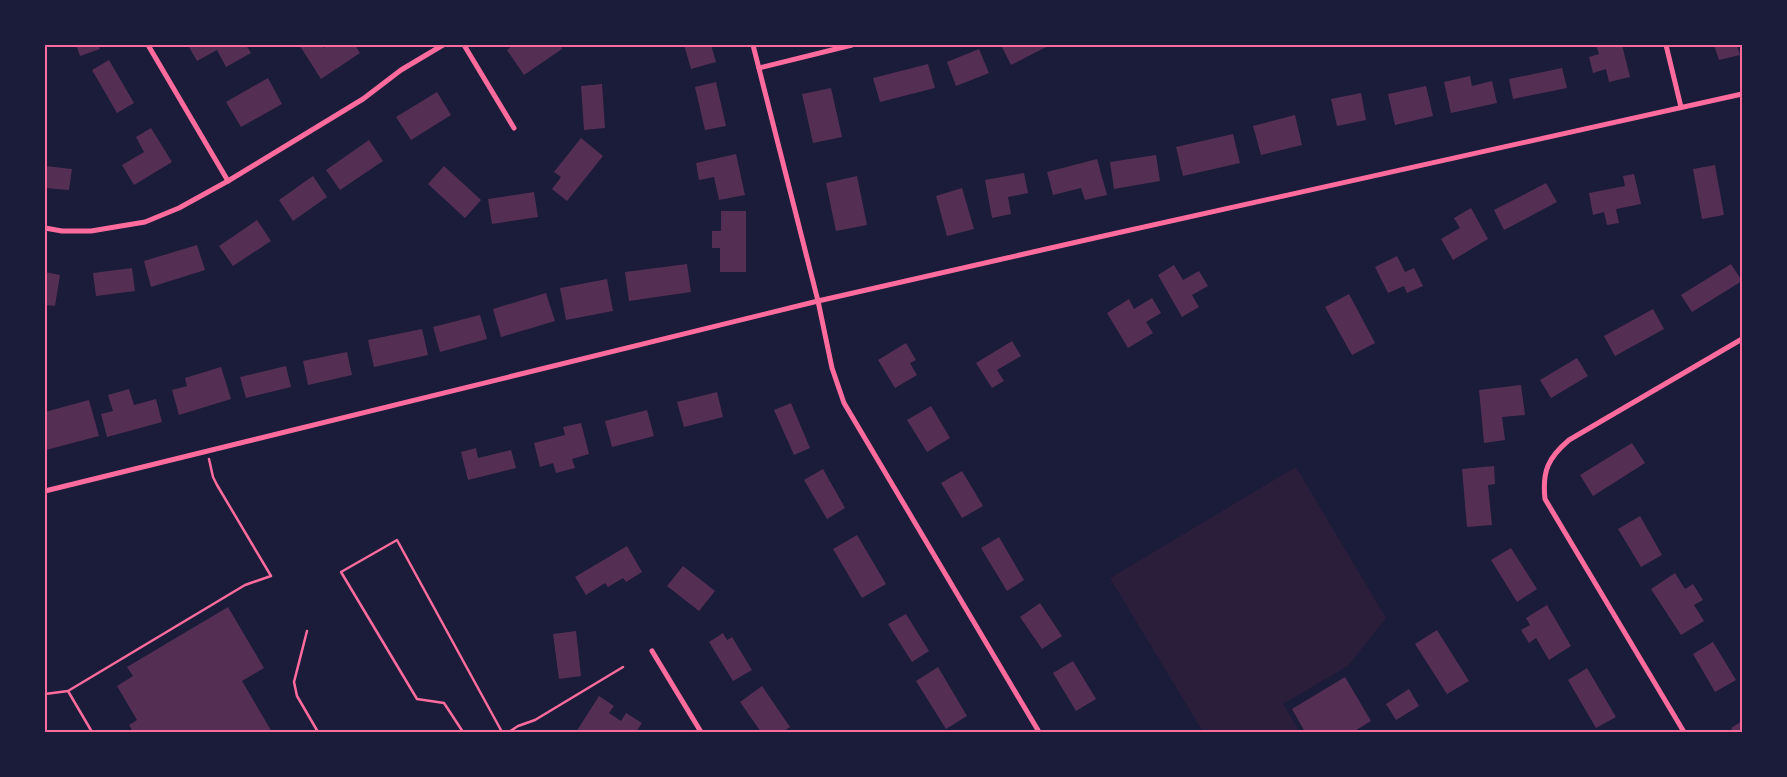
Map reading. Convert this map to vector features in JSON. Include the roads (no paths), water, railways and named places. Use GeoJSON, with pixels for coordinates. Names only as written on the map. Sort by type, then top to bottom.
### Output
{"type":"FeatureCollection","features":[{"type":"Feature","properties":{"kind":"street"},"geometry":{"type":"LineString","coordinates":[[148,45],[228,181]]}},
{"type":"Feature","properties":{"kind":"street"},"geometry":{"type":"LineString","coordinates":[[45,228],[91,231],[145,222],[179,208],[228,181],[363,98],[401,70],[443,45]]}},
{"type":"Feature","properties":{"kind":"street"},"geometry":{"type":"LineString","coordinates":[[464,45],[514,128]]}},
{"type":"Feature","properties":{"kind":"street"},"geometry":{"type":"LineString","coordinates":[[753,45],[818,302],[832,368],[844,403],[1039,732]]}},
{"type":"Feature","properties":{"kind":"street"},"geometry":{"type":"LineString","coordinates":[[759,68],[852,45]]}},
{"type":"Feature","properties":{"kind":"street"},"geometry":{"type":"LineString","coordinates":[[1666,45],[1681,107]]}},
{"type":"Feature","properties":{"kind":"street"},"geometry":{"type":"LineString","coordinates":[[45,491],[818,302],[1099,236],[1742,94]]}},
{"type":"Feature","properties":{"kind":"street"},"geometry":{"type":"LineString","coordinates":[[1684,732],[1545,499],[1544,484],[1548,464],[1556,451],[1569,440],[1742,339]]}},
{"type":"Feature","properties":{"kind":"street"},"geometry":{"type":"LineString","coordinates":[[652,652],[701,732]]}}]}
